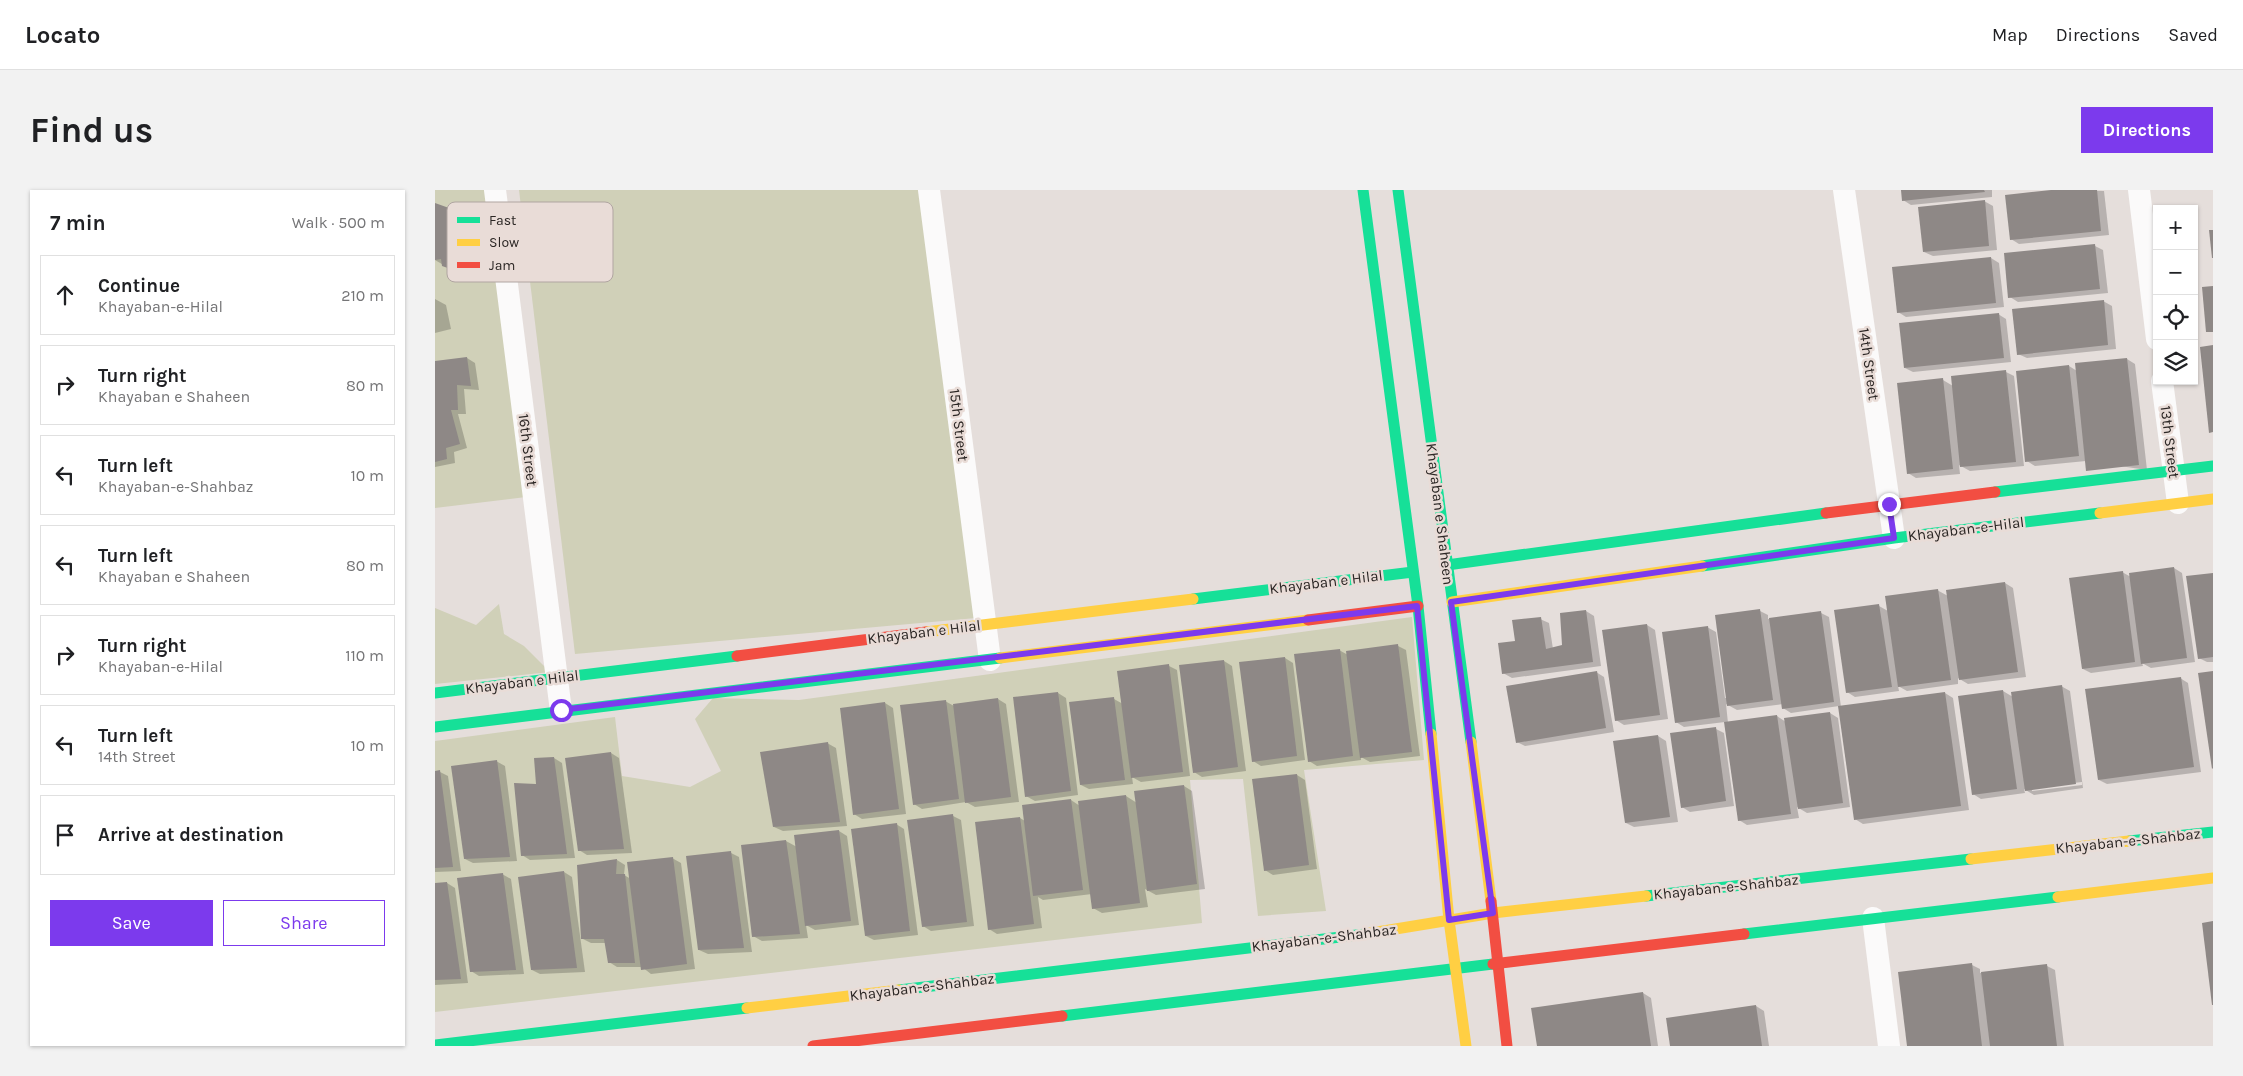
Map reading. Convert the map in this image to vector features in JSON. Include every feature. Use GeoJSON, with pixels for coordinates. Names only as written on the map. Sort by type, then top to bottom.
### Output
{"type":"FeatureCollection","features":[{"type":"Feature","properties":{"kind":"main road"},"geometry":{"type":"LineString","coordinates":[[1363,190],[1413,572],[1449,920],[1465,1046]]}},
{"type":"Feature","properties":{"kind":"main road","name":"Khayaban e Shaheen"},"geometry":{"type":"LineString","coordinates":[[1398,190],[1493,913],[1507,1046]]}},
{"type":"Feature","properties":{"kind":"main road"},"geometry":{"type":"LineString","coordinates":[[1447,565],[1889,504],[2213,466]]}},
{"type":"Feature","properties":{"kind":"main road","name":"Khayaban-e-Hilal"},"geometry":{"type":"LineString","coordinates":[[1451,602],[1894,538],[2213,499]]}},
{"type":"Feature","properties":{"kind":"main road","name":"Khayaban e Hilal"},"geometry":{"type":"LineString","coordinates":[[435,693],[1413,572]]}},
{"type":"Feature","properties":{"kind":"main road"},"geometry":{"type":"LineString","coordinates":[[435,727],[1417,606]]}},
{"type":"Feature","properties":{"kind":"main road","name":"Khayaban-e-Shahbaz"},"geometry":{"type":"LineString","coordinates":[[435,1045],[1367,934],[1493,913],[2213,832]]}},
{"type":"Feature","properties":{"kind":"main road"},"geometry":{"type":"LineString","coordinates":[[813,1046],[2213,878]]}},
{"type":"Feature","properties":{"kind":"street","name":"15th Street"},"geometry":{"type":"LineString","coordinates":[[929,190],[990,660]]}},
{"type":"Feature","properties":{"kind":"street","name":"14th Street"},"geometry":{"type":"LineString","coordinates":[[1844,190],[1894,538]]}},
{"type":"Feature","properties":{"kind":"street"},"geometry":{"type":"LineString","coordinates":[[2139,190],[2153,307]]}},
{"type":"Feature","properties":{"kind":"street","name":"16th Street"},"geometry":{"type":"LineString","coordinates":[[507,282],[561,710]]}},
{"type":"Feature","properties":{"kind":"street","name":"13th Street"},"geometry":{"type":"LineString","coordinates":[[2162,385],[2178,503]]}},
{"type":"Feature","properties":{"kind":"street"},"geometry":{"type":"LineString","coordinates":[[1873,918],[1889,1046]]}},
{"type":"Feature","properties":{"kind":"green space"},"geometry":{"type":"Polygon","coordinates":[[[435,190],[486,190],[488,202],[447,202],[447,282],[498,282],[526,497],[435,508],[435,190]]]}},
{"type":"Feature","properties":{"kind":"green space"},"geometry":{"type":"Polygon","coordinates":[[[519,190],[920,190],[976,618],[575,654],[530,282],[613,282],[613,202],[520,202],[519,190]]]}},
{"type":"Feature","properties":{"kind":"green space"},"geometry":{"type":"Polygon","coordinates":[[[499,604],[504,634],[524,646],[550,672],[435,684],[435,608],[476,625],[499,604]]]}},
{"type":"Feature","properties":{"kind":"green space"},"geometry":{"type":"Polygon","coordinates":[[[1412,617],[1424,760],[1304,770],[1326,911],[1258,916],[1243,779],[1190,780],[1202,923],[435,1012],[435,741],[615,717],[622,776],[690,787],[721,771],[695,719],[713,698],[799,700],[1412,617]]]}},
{"type":"Feature","properties":{"kind":"building"},"geometry":{"type":"Polygon","coordinates":[[[1901,190],[1984,190],[1985,192],[1902,201],[1901,190]]]}},
{"type":"Feature","properties":{"kind":"building"},"geometry":{"type":"Polygon","coordinates":[[[2051,190],[2097,190],[2101,231],[2010,240],[2005,195],[2051,190]]]}},
{"type":"Feature","properties":{"kind":"building"},"geometry":{"type":"Polygon","coordinates":[[[1985,200],[1989,246],[1923,252],[1918,207],[1985,200]]]}},
{"type":"Feature","properties":{"kind":"building"},"geometry":{"type":"Polygon","coordinates":[[[435,203],[447,207],[447,268],[442,266],[441,259],[435,260],[435,203]]]}},
{"type":"Feature","properties":{"kind":"building"},"geometry":{"type":"Polygon","coordinates":[[[2209,230],[2213,230],[2213,258],[2212,258],[2209,230]]]}},
{"type":"Feature","properties":{"kind":"building"},"geometry":{"type":"Polygon","coordinates":[[[2095,244],[2100,289],[2008,298],[2004,253],[2095,244]]]}},
{"type":"Feature","properties":{"kind":"building"},"geometry":{"type":"Polygon","coordinates":[[[1991,257],[1996,303],[1897,313],[1892,267],[1991,257]]]}},
{"type":"Feature","properties":{"kind":"building"},"geometry":{"type":"Polygon","coordinates":[[[2213,286],[2213,332],[2206,332],[2202,287],[2213,286]]]}},
{"type":"Feature","properties":{"kind":"building"},"geometry":{"type":"Polygon","coordinates":[[[2104,300],[2108,345],[2017,355],[2012,309],[2104,300]]]}},
{"type":"Feature","properties":{"kind":"building"},"geometry":{"type":"Polygon","coordinates":[[[1999,313],[2004,358],[1904,368],[1899,323],[1999,313]]]}},
{"type":"Feature","properties":{"kind":"building"},"geometry":{"type":"Polygon","coordinates":[[[2213,345],[2213,432],[2209,433],[2200,347],[2213,345]]]}},
{"type":"Feature","properties":{"kind":"building"},"geometry":{"type":"Polygon","coordinates":[[[467,357],[471,386],[457,385],[458,410],[451,410],[460,444],[446,448],[447,459],[435,462],[435,361],[467,357]]]}},
{"type":"Feature","properties":{"kind":"building"},"geometry":{"type":"Polygon","coordinates":[[[2127,358],[2139,465],[2086,471],[2075,363],[2127,358]]]}},
{"type":"Feature","properties":{"kind":"building"},"geometry":{"type":"Polygon","coordinates":[[[2069,365],[2079,456],[2025,462],[2016,371],[2069,365]]]}},
{"type":"Feature","properties":{"kind":"building"},"geometry":{"type":"Polygon","coordinates":[[[2006,370],[2016,462],[1960,467],[1951,376],[2006,370]]]}},
{"type":"Feature","properties":{"kind":"building"},"geometry":{"type":"Polygon","coordinates":[[[1943,378],[1953,469],[1907,474],[1897,383],[1943,378]]]}},
{"type":"Feature","properties":{"kind":"building"},"geometry":{"type":"Polygon","coordinates":[[[2174,567],[2187,658],[2141,664],[2129,573],[2174,567]]]}},
{"type":"Feature","properties":{"kind":"building"},"geometry":{"type":"Polygon","coordinates":[[[2123,571],[2135,662],[2082,669],[2069,578],[2123,571]]]}},
{"type":"Feature","properties":{"kind":"building"},"geometry":{"type":"Polygon","coordinates":[[[2213,573],[2213,657],[2198,659],[2186,576],[2213,573]]]}},
{"type":"Feature","properties":{"kind":"building"},"geometry":{"type":"Polygon","coordinates":[[[2005,582],[2018,672],[1959,680],[1946,590],[2005,582]]]}},
{"type":"Feature","properties":{"kind":"building"},"geometry":{"type":"Polygon","coordinates":[[[1938,589],[1951,680],[1898,687],[1885,596],[1938,589]]]}},
{"type":"Feature","properties":{"kind":"building"},"geometry":{"type":"Polygon","coordinates":[[[1879,604],[1892,687],[1846,693],[1834,610],[1879,604]]]}},
{"type":"Feature","properties":{"kind":"building"},"geometry":{"type":"Polygon","coordinates":[[[1760,609],[1773,700],[1727,706],[1715,615],[1760,609]]]}},
{"type":"Feature","properties":{"kind":"building"},"geometry":{"type":"Polygon","coordinates":[[[1586,610],[1593,662],[1502,674],[1498,643],[1515,641],[1512,620],[1541,617],[1546,649],[1562,645],[1560,613],[1586,610]]]}},
{"type":"Feature","properties":{"kind":"building"},"geometry":{"type":"Polygon","coordinates":[[[1821,611],[1834,702],[1782,709],[1769,618],[1821,611]]]}},
{"type":"Feature","properties":{"kind":"building"},"geometry":{"type":"Polygon","coordinates":[[[1647,624],[1660,715],[1615,721],[1602,630],[1647,624]]]}},
{"type":"Feature","properties":{"kind":"building"},"geometry":{"type":"Polygon","coordinates":[[[1708,626],[1720,717],[1675,723],[1662,632],[1708,626]]]}},
{"type":"Feature","properties":{"kind":"building"},"geometry":{"type":"Polygon","coordinates":[[[1398,644],[1412,752],[1360,758],[1346,651],[1398,644]]]}},
{"type":"Feature","properties":{"kind":"building"},"geometry":{"type":"Polygon","coordinates":[[[1340,649],[1353,756],[1308,762],[1294,654],[1340,649]]]}},
{"type":"Feature","properties":{"kind":"building"},"geometry":{"type":"Polygon","coordinates":[[[1285,657],[1297,756],[1252,762],[1239,662],[1285,657]]]}},
{"type":"Feature","properties":{"kind":"building"},"geometry":{"type":"Polygon","coordinates":[[[1224,660],[1238,767],[1193,773],[1179,665],[1224,660]]]}},
{"type":"Feature","properties":{"kind":"building"},"geometry":{"type":"Polygon","coordinates":[[[1169,664],[1183,772],[1131,778],[1117,671],[1169,664]]]}},
{"type":"Feature","properties":{"kind":"building"},"geometry":{"type":"Polygon","coordinates":[[[1597,671],[1606,728],[1516,743],[1506,686],[1597,671]]]}},
{"type":"Feature","properties":{"kind":"building"},"geometry":{"type":"Polygon","coordinates":[[[2213,671],[2213,768],[2212,769],[2198,673],[2213,671]]]}},
{"type":"Feature","properties":{"kind":"building"},"geometry":{"type":"Polygon","coordinates":[[[2181,677],[2194,767],[2098,780],[2085,689],[2181,677]]]}},
{"type":"Feature","properties":{"kind":"building"},"geometry":{"type":"Polygon","coordinates":[[[2062,685],[2076,784],[2025,791],[2011,692],[2062,685]]]}},
{"type":"Feature","properties":{"kind":"building"},"geometry":{"type":"Polygon","coordinates":[[[2003,690],[2017,789],[1972,795],[1958,696],[2003,690]]]}},
{"type":"Feature","properties":{"kind":"building"},"geometry":{"type":"Polygon","coordinates":[[[1058,692],[1071,791],[1025,797],[1013,697],[1058,692]]]}},
{"type":"Feature","properties":{"kind":"building"},"geometry":{"type":"Polygon","coordinates":[[[1945,692],[1961,806],[1854,820],[1838,706],[1945,692]]]}},
{"type":"Feature","properties":{"kind":"building"},"geometry":{"type":"Polygon","coordinates":[[[1114,697],[1125,780],[1080,785],[1069,702],[1114,697]]]}},
{"type":"Feature","properties":{"kind":"building"},"geometry":{"type":"Polygon","coordinates":[[[998,698],[1011,797],[965,803],[953,704],[998,698]]]}},
{"type":"Feature","properties":{"kind":"building"},"geometry":{"type":"Polygon","coordinates":[[[946,700],[959,799],[913,805],[900,705],[946,700]]]}},
{"type":"Feature","properties":{"kind":"building"},"geometry":{"type":"Polygon","coordinates":[[[885,702],[899,809],[853,815],[840,708],[885,702]]]}},
{"type":"Feature","properties":{"kind":"building"},"geometry":{"type":"Polygon","coordinates":[[[1830,712],[1843,803],[1798,809],[1784,718],[1830,712]]]}},
{"type":"Feature","properties":{"kind":"building"},"geometry":{"type":"Polygon","coordinates":[[[1777,715],[1791,814],[1738,821],[1724,722],[1777,715]]]}},
{"type":"Feature","properties":{"kind":"building"},"geometry":{"type":"Polygon","coordinates":[[[1716,727],[1726,801],[1681,808],[1670,733],[1716,727]]]}},
{"type":"Feature","properties":{"kind":"building"},"geometry":{"type":"Polygon","coordinates":[[[1658,735],[1670,817],[1625,823],[1613,741],[1658,735]]]}},
{"type":"Feature","properties":{"kind":"building"},"geometry":{"type":"Polygon","coordinates":[[[828,742],[840,822],[773,827],[760,752],[828,742]]]}},
{"type":"Feature","properties":{"kind":"building"},"geometry":{"type":"Polygon","coordinates":[[[611,752],[624,849],[578,851],[565,758],[611,752]]]}},
{"type":"Feature","properties":{"kind":"building"},"geometry":{"type":"Polygon","coordinates":[[[554,757],[567,854],[521,856],[514,783],[536,784],[534,758],[554,757]]]}},
{"type":"Feature","properties":{"kind":"building"},"geometry":{"type":"Polygon","coordinates":[[[497,760],[510,857],[464,859],[451,766],[497,760]]]}},
{"type":"Feature","properties":{"kind":"building"},"geometry":{"type":"Polygon","coordinates":[[[440,770],[453,867],[435,868],[435,771],[440,770]]]}},
{"type":"Feature","properties":{"kind":"building"},"geometry":{"type":"Polygon","coordinates":[[[1297,774],[1309,865],[1264,871],[1252,779],[1297,774]]]}},
{"type":"Feature","properties":{"kind":"building"},"geometry":{"type":"Polygon","coordinates":[[[1184,785],[1197,884],[1147,891],[1134,791],[1184,785]]]}},
{"type":"Feature","properties":{"kind":"building"},"geometry":{"type":"Polygon","coordinates":[[[1126,795],[1140,903],[1092,909],[1078,801],[1126,795]]]}},
{"type":"Feature","properties":{"kind":"building"},"geometry":{"type":"Polygon","coordinates":[[[1071,799],[1083,890],[1033,896],[1022,805],[1071,799]]]}},
{"type":"Feature","properties":{"kind":"building"},"geometry":{"type":"Polygon","coordinates":[[[953,814],[967,922],[922,927],[907,820],[953,814]]]}},
{"type":"Feature","properties":{"kind":"building"},"geometry":{"type":"Polygon","coordinates":[[[1020,817],[1034,924],[988,930],[975,822],[1020,817]]]}},
{"type":"Feature","properties":{"kind":"building"},"geometry":{"type":"Polygon","coordinates":[[[897,823],[910,931],[865,936],[851,829],[897,823]]]}},
{"type":"Feature","properties":{"kind":"building"},"geometry":{"type":"Polygon","coordinates":[[[839,830],[851,921],[805,926],[794,835],[839,830]]]}},
{"type":"Feature","properties":{"kind":"building"},"geometry":{"type":"Polygon","coordinates":[[[786,840],[800,934],[752,937],[741,845],[786,840]]]}},
{"type":"Feature","properties":{"kind":"building"},"geometry":{"type":"Polygon","coordinates":[[[731,851],[744,948],[698,950],[686,856],[731,851]]]}},
{"type":"Feature","properties":{"kind":"building"},"geometry":{"type":"Polygon","coordinates":[[[673,857],[687,964],[641,970],[627,862],[673,857]]]}},
{"type":"Feature","properties":{"kind":"building"},"geometry":{"type":"Polygon","coordinates":[[[617,859],[616,874],[625,874],[635,963],[608,963],[604,939],[581,939],[577,865],[617,859]]]}},
{"type":"Feature","properties":{"kind":"building"},"geometry":{"type":"Polygon","coordinates":[[[564,871],[577,968],[531,970],[518,877],[564,871]]]}},
{"type":"Feature","properties":{"kind":"building"},"geometry":{"type":"Polygon","coordinates":[[[503,873],[516,970],[470,972],[457,878],[503,873]]]}},
{"type":"Feature","properties":{"kind":"building"},"geometry":{"type":"Polygon","coordinates":[[[447,882],[461,979],[435,980],[435,883],[447,882]]]}},
{"type":"Feature","properties":{"kind":"building"},"geometry":{"type":"Polygon","coordinates":[[[2213,921],[2213,1005],[2212,1005],[2202,923],[2213,921]]]}},
{"type":"Feature","properties":{"kind":"building"},"geometry":{"type":"Polygon","coordinates":[[[1972,963],[1982,1046],[1907,1046],[1898,972],[1972,963]]]}},
{"type":"Feature","properties":{"kind":"building"},"geometry":{"type":"Polygon","coordinates":[[[2047,964],[2057,1046],[1990,1046],[1981,972],[2047,964]]]}},
{"type":"Feature","properties":{"kind":"building"},"geometry":{"type":"Polygon","coordinates":[[[1643,992],[1651,1046],[1537,1046],[1531,1008],[1643,992]]]}},
{"type":"Feature","properties":{"kind":"building"},"geometry":{"type":"Polygon","coordinates":[[[1756,1005],[1762,1046],[1670,1046],[1666,1018],[1756,1005]]]}},
{"type":"Feature","properties":{"kind":"traffic: fast"},"geometry":{"type":"LineString","coordinates":[[1363,190],[1418,606],[1431,734]]}},
{"type":"Feature","properties":{"kind":"traffic: fast"},"geometry":{"type":"LineString","coordinates":[[1398,190],[1471,742]]}},
{"type":"Feature","properties":{"kind":"traffic: fast"},"geometry":{"type":"LineString","coordinates":[[1995,492],[2213,466]]}},
{"type":"Feature","properties":{"kind":"traffic: fast"},"geometry":{"type":"LineString","coordinates":[[1447,565],[1826,513]]}},
{"type":"Feature","properties":{"kind":"traffic: fast"},"geometry":{"type":"LineString","coordinates":[[1702,566],[1894,538],[2100,513]]}},
{"type":"Feature","properties":{"kind":"traffic: fast"},"geometry":{"type":"LineString","coordinates":[[1193,599],[1413,572]]}},
{"type":"Feature","properties":{"kind":"traffic: fast"},"geometry":{"type":"LineString","coordinates":[[435,693],[737,656]]}},
{"type":"Feature","properties":{"kind":"traffic: fast"},"geometry":{"type":"LineString","coordinates":[[435,727],[1000,658]]}},
{"type":"Feature","properties":{"kind":"traffic: fast"},"geometry":{"type":"LineString","coordinates":[[2129,841],[2213,832]]}},
{"type":"Feature","properties":{"kind":"traffic: fast"},"geometry":{"type":"LineString","coordinates":[[1646,896],[1971,859]]}},
{"type":"Feature","properties":{"kind":"traffic: fast"},"geometry":{"type":"LineString","coordinates":[[1744,934],[2058,897]]}},
{"type":"Feature","properties":{"kind":"traffic: fast"},"geometry":{"type":"LineString","coordinates":[[899,990],[1365,934]]}},
{"type":"Feature","properties":{"kind":"traffic: fast"},"geometry":{"type":"LineString","coordinates":[[1062,1016],[1493,964]]}},
{"type":"Feature","properties":{"kind":"traffic: fast"},"geometry":{"type":"LineString","coordinates":[[435,1045],[747,1008]]}},
{"type":"Feature","properties":{"kind":"traffic: slow"},"geometry":{"type":"LineString","coordinates":[[2100,513],[2213,499]]}},
{"type":"Feature","properties":{"kind":"traffic: slow"},"geometry":{"type":"LineString","coordinates":[[1452,602],[1702,566]]}},
{"type":"Feature","properties":{"kind":"traffic: slow"},"geometry":{"type":"LineString","coordinates":[[926,632],[1193,599]]}},
{"type":"Feature","properties":{"kind":"traffic: slow"},"geometry":{"type":"LineString","coordinates":[[1000,658],[1308,620]]}},
{"type":"Feature","properties":{"kind":"traffic: slow"},"geometry":{"type":"LineString","coordinates":[[1431,734],[1449,920],[1466,1046]]}},
{"type":"Feature","properties":{"kind":"traffic: slow"},"geometry":{"type":"LineString","coordinates":[[1471,742],[1491,901]]}},
{"type":"Feature","properties":{"kind":"traffic: slow"},"geometry":{"type":"LineString","coordinates":[[1971,859],[2129,841]]}},
{"type":"Feature","properties":{"kind":"traffic: slow"},"geometry":{"type":"LineString","coordinates":[[2058,897],[2213,878]]}},
{"type":"Feature","properties":{"kind":"traffic: slow"},"geometry":{"type":"LineString","coordinates":[[1365,934],[1493,913],[1646,896]]}},
{"type":"Feature","properties":{"kind":"traffic: slow"},"geometry":{"type":"LineString","coordinates":[[747,1008],[899,990]]}},
{"type":"Feature","properties":{"kind":"traffic: jam"},"geometry":{"type":"LineString","coordinates":[[1826,513],[1995,492]]}},
{"type":"Feature","properties":{"kind":"traffic: jam"},"geometry":{"type":"LineString","coordinates":[[1308,620],[1418,606]]}},
{"type":"Feature","properties":{"kind":"traffic: jam"},"geometry":{"type":"LineString","coordinates":[[737,656],[926,632]]}},
{"type":"Feature","properties":{"kind":"traffic: jam"},"geometry":{"type":"LineString","coordinates":[[1491,901],[1507,1046]]}},
{"type":"Feature","properties":{"kind":"traffic: jam"},"geometry":{"type":"LineString","coordinates":[[1493,964],[1744,934]]}},
{"type":"Feature","properties":{"kind":"traffic: jam"},"geometry":{"type":"LineString","coordinates":[[813,1046],[1062,1016]]}},
{"type":"Feature","properties":{"kind":"route"},"geometry":{"type":"LineString","coordinates":[[561,710],[990,660],[1417,606],[1449,920],[1493,913],[1451,602],[1894,538],[1889,504]]}}]}
